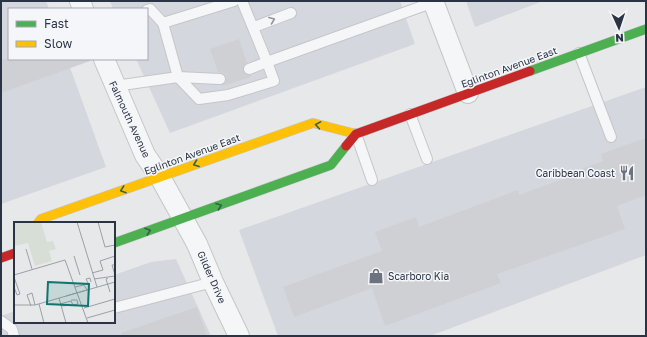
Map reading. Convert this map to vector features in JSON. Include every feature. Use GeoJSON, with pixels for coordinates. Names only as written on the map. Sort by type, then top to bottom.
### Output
{"type":"FeatureCollection","features":[{"type":"Feature","properties":{"kind":"main road","name":"Eglinton Avenue East"},"geometry":{"type":"LineString","coordinates":[[39,222],[160,177],[314,123],[356,134],[646,29]]}},
{"type":"Feature","properties":{"kind":"main road"},"geometry":{"type":"LineString","coordinates":[[115,243],[183,220],[331,165],[356,134]]}},
{"type":"Feature","properties":{"kind":"main road"},"geometry":{"type":"LineString","coordinates":[[1,258],[14,253]]}},
{"type":"Feature","properties":{"kind":"street"},"geometry":{"type":"LineString","coordinates":[[434,1],[468,93]]}},
{"type":"Feature","properties":{"kind":"street","name":"Falmouth Avenue"},"geometry":{"type":"LineString","coordinates":[[104,60],[145,155],[160,177],[183,220]]}},
{"type":"Feature","properties":{"kind":"street","name":"Gilder Drive"},"geometry":{"type":"LineString","coordinates":[[183,220],[197,244],[213,282],[239,336]]}},
{"type":"Feature","properties":{"kind":"lane"},"geometry":{"type":"LineString","coordinates":[[163,23],[234,1]]}},
{"type":"Feature","properties":{"kind":"lane"},"geometry":{"type":"LineString","coordinates":[[148,10],[150,10],[163,23],[178,77],[199,99],[228,95],[274,81],[242,1]]}},
{"type":"Feature","properties":{"kind":"lane"},"geometry":{"type":"LineString","coordinates":[[249,69],[434,1]]}},
{"type":"Feature","properties":{"kind":"lane"},"geometry":{"type":"LineString","coordinates":[[254,28],[291,13]]}},
{"type":"Feature","properties":{"kind":"lane"},"geometry":{"type":"LineString","coordinates":[[579,53],[611,137]]}},
{"type":"Feature","properties":{"kind":"lane"},"geometry":{"type":"LineString","coordinates":[[115,86],[178,77],[220,79]]}},
{"type":"Feature","properties":{"kind":"lane"},"geometry":{"type":"LineString","coordinates":[[410,114],[427,159]]}},
{"type":"Feature","properties":{"kind":"lane"},"geometry":{"type":"LineString","coordinates":[[356,134],[372,180]]}},
{"type":"Feature","properties":{"kind":"lane"},"geometry":{"type":"LineString","coordinates":[[115,308],[213,282]]}},
{"type":"Feature","properties":{"kind":"lane"},"geometry":{"type":"LineString","coordinates":[[1,321],[12,329],[14,336]]}},
{"type":"Feature","properties":{"kind":"shaded area"},"geometry":{"type":"Polygon","coordinates":[[[1,1],[46,1],[49,8],[8,8],[8,60],[67,60],[106,167],[1,204],[1,1]]]}},
{"type":"Feature","properties":{"kind":"shaded area"},"geometry":{"type":"Polygon","coordinates":[[[110,1],[400,1],[415,44],[170,133],[136,60],[148,60],[148,8],[113,8],[110,1]]]}},
{"type":"Feature","properties":{"kind":"shaded area"},"geometry":{"type":"Polygon","coordinates":[[[466,1],[543,1],[475,27],[466,1]]]}},
{"type":"Feature","properties":{"kind":"shaded area"},"geometry":{"type":"Polygon","coordinates":[[[646,87],[646,255],[430,336],[278,336],[239,230],[646,87]]]}},
{"type":"Feature","properties":{"kind":"shaded area"},"geometry":{"type":"Polygon","coordinates":[[[176,259],[211,336],[1,336],[1,316],[14,311],[14,323],[115,323],[115,275],[151,262],[176,259]]]}},
{"type":"Feature","properties":{"kind":"building"},"geometry":{"type":"Polygon","coordinates":[[[239,39],[247,63],[244,65],[243,71],[245,74],[251,75],[251,77],[223,86],[222,85],[226,82],[226,76],[223,73],[218,72],[210,49],[239,39]]]}},
{"type":"Feature","properties":{"kind":"building"},"geometry":{"type":"Polygon","coordinates":[[[1,59],[90,61],[1,93],[1,59]]]}},
{"type":"Feature","properties":{"kind":"building"},"geometry":{"type":"Polygon","coordinates":[[[646,138],[646,195],[617,206],[625,229],[497,274],[501,283],[385,326],[372,288],[294,317],[283,287],[382,251],[375,232],[416,217],[419,227],[518,190],[519,195],[577,174],[576,171],[603,161],[601,154],[646,138]]]}},
{"type":"Feature","properties":{"kind":"building"},"geometry":{"type":"Polygon","coordinates":[[[197,307],[207,336],[121,336],[121,333],[197,307]]]}},
{"type":"Feature","properties":{"kind":"traffic: fast"},"geometry":{"type":"LineString","coordinates":[[530,71],[646,29]]}},
{"type":"Feature","properties":{"kind":"traffic: fast"},"geometry":{"type":"LineString","coordinates":[[115,243],[331,165],[346,146]]}},
{"type":"Feature","properties":{"kind":"traffic: slow"},"geometry":{"type":"LineString","coordinates":[[39,222],[41,219],[313,123],[356,134]]}},
{"type":"Feature","properties":{"kind":"traffic: jam"},"geometry":{"type":"LineString","coordinates":[[346,146],[356,134],[530,71]]}},
{"type":"Feature","properties":{"kind":"traffic: jam"},"geometry":{"type":"LineString","coordinates":[[1,258],[14,253]]}},
{"type":"Feature","properties":{"kind":"place","name":"Caribbean Coast"},"geometry":{"type":"Point","coordinates":[627,173]}},
{"type":"Feature","properties":{"kind":"place","name":"Scarboro Kia"},"geometry":{"type":"Point","coordinates":[376,276]}}]}
